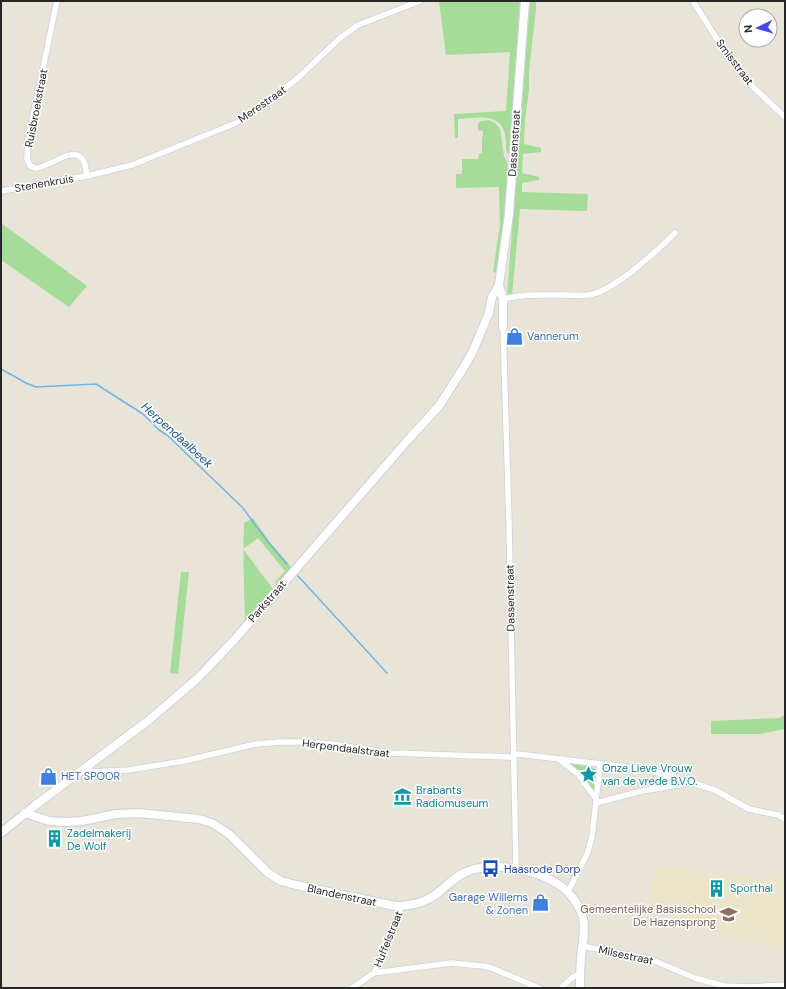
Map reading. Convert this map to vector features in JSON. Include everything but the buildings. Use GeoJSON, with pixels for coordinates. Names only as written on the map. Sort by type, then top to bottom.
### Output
{"type":"FeatureCollection","features":[{"type":"Feature","properties":{"kind":"street","name":"Ruisbroekstraat"},"geometry":{"type":"LineString","coordinates":[[57,1],[28,140],[27,159],[30,166],[36,168],[73,154],[82,158],[87,176]]}},
{"type":"Feature","properties":{"kind":"street","name":"Merestraat"},"geometry":{"type":"LineString","coordinates":[[87,176],[132,165],[236,123],[267,104],[300,76],[338,39],[358,26],[420,1]]}},
{"type":"Feature","properties":{"kind":"street","name":"Dassenstraat"},"geometry":{"type":"LineString","coordinates":[[500,296],[499,285],[509,220],[525,1]]}},
{"type":"Feature","properties":{"kind":"street","name":"Smisstraat"},"geometry":{"type":"LineString","coordinates":[[693,1],[720,44],[752,85],[785,117]]}},
{"type":"Feature","properties":{"kind":"street","name":"Stenenkruis"},"geometry":{"type":"LineString","coordinates":[[1,191],[87,176]]}},
{"type":"Feature","properties":{"kind":"street"},"geometry":{"type":"LineString","coordinates":[[495,316],[492,297],[585,295],[597,293],[614,284],[646,259],[675,233]]}},
{"type":"Feature","properties":{"kind":"street"},"geometry":{"type":"LineString","coordinates":[[495,316],[500,296]]}},
{"type":"Feature","properties":{"kind":"street","name":"Dassenstraat"},"geometry":{"type":"LineString","coordinates":[[495,316],[503,326],[516,870]]}},
{"type":"Feature","properties":{"kind":"street","name":"Parkstraat"},"geometry":{"type":"LineString","coordinates":[[1,833],[25,813],[168,705],[199,677],[235,639],[430,416],[443,400],[464,367],[473,351],[484,324],[495,316]]}},
{"type":"Feature","properties":{"kind":"street","name":"Herpendaalstraat"},"geometry":{"type":"LineString","coordinates":[[85,768],[92,772],[128,770],[184,761],[256,744],[281,742],[332,744],[390,754],[510,757],[518,754],[643,769],[715,790],[749,809],[778,815],[785,819]]}},
{"type":"Feature","properties":{"kind":"street"},"geometry":{"type":"LineString","coordinates":[[560,760],[578,774],[596,801]]}},
{"type":"Feature","properties":{"kind":"street"},"geometry":{"type":"LineString","coordinates":[[568,892],[588,854],[592,837],[600,764]]}},
{"type":"Feature","properties":{"kind":"street"},"geometry":{"type":"LineString","coordinates":[[596,801],[690,783]]}},
{"type":"Feature","properties":{"kind":"street","name":"Blandenstraat"},"geometry":{"type":"LineString","coordinates":[[25,813],[49,820],[66,822],[82,821],[111,815],[138,813],[199,819],[212,823],[230,834],[264,870],[281,880],[347,897],[401,906],[415,904],[428,899],[458,877],[475,869],[496,867],[532,874],[547,879],[568,892],[582,916],[584,932],[580,988]]}},
{"type":"Feature","properties":{"kind":"street","name":"Huffelstraat"},"geometry":{"type":"LineString","coordinates":[[374,973],[391,935],[401,906]]}},
{"type":"Feature","properties":{"kind":"street","name":"Milsestraat"},"geometry":{"type":"LineString","coordinates":[[582,946],[650,959],[694,978],[724,986],[750,987],[785,985]]}},
{"type":"Feature","properties":{"kind":"street"},"geometry":{"type":"LineString","coordinates":[[352,988],[374,973],[451,963],[492,968],[539,988]]}},
{"type":"Feature","properties":{"kind":"street"},"geometry":{"type":"LineString","coordinates":[[561,988],[573,977],[580,974]]}},
{"type":"Feature","properties":{"kind":"shaded area","name":"Gemeentelijke Basisschool De Hazensprong"},"geometry":{"type":"Polygon","coordinates":[[[655,865],[763,879],[785,871],[785,951],[739,938],[725,937],[697,924],[649,907],[655,865]]]}},
{"type":"Feature","properties":{"kind":"green space"},"geometry":{"type":"Polygon","coordinates":[[[439,1],[520,1],[509,155],[506,150],[504,131],[501,125],[489,118],[458,119],[458,138],[455,138],[454,114],[506,111],[510,52],[446,55],[439,1]]]}},
{"type":"Feature","properties":{"kind":"green space"},"geometry":{"type":"Polygon","coordinates":[[[530,1],[536,1],[536,9],[529,71],[529,89],[524,144],[541,148],[541,152],[523,154],[522,173],[539,177],[539,180],[522,183],[522,192],[588,194],[587,211],[520,209],[512,295],[507,295],[530,1]]]}},
{"type":"Feature","properties":{"kind":"green space"},"geometry":{"type":"Polygon","coordinates":[[[489,120],[495,123],[500,129],[504,156],[508,165],[503,224],[496,273],[493,272],[500,224],[499,187],[456,188],[456,174],[462,174],[462,159],[478,159],[479,154],[482,153],[483,131],[478,130],[478,123],[489,120]]]}},
{"type":"Feature","properties":{"kind":"green space"},"geometry":{"type":"Polygon","coordinates":[[[1,223],[87,286],[69,307],[1,260],[1,223]]]}},
{"type":"Feature","properties":{"kind":"green space"},"geometry":{"type":"Polygon","coordinates":[[[253,518],[269,541],[292,568],[277,584],[275,582],[285,571],[258,538],[244,549],[244,523],[253,518]]]}},
{"type":"Feature","properties":{"kind":"green space"},"geometry":{"type":"Polygon","coordinates":[[[244,550],[273,589],[245,621],[244,584],[244,550]]]}},
{"type":"Feature","properties":{"kind":"green space"},"geometry":{"type":"Polygon","coordinates":[[[181,572],[189,572],[178,674],[170,673],[181,572]]]}},
{"type":"Feature","properties":{"kind":"green space"},"geometry":{"type":"Polygon","coordinates":[[[785,715],[785,729],[760,734],[711,734],[711,721],[779,718],[785,715]]]}},
{"type":"Feature","properties":{"kind":"green space"},"geometry":{"type":"Polygon","coordinates":[[[571,764],[595,769],[597,774],[594,790],[593,790],[571,764]]]}},
{"type":"Feature","properties":{"kind":"waterway","name":"Herpendaalbeek"},"geometry":{"type":"LineString","coordinates":[[1,369],[36,387],[96,384],[143,414],[242,507],[268,542],[287,564]]}},
{"type":"Feature","properties":{"kind":"waterway","name":"Herpendaalbeek"},"geometry":{"type":"LineString","coordinates":[[298,576],[387,673]]}},
{"type":"Feature","properties":{"kind":"place","name":"Vannerum"},"geometry":{"type":"Point","coordinates":[514,336]}},
{"type":"Feature","properties":{"kind":"place","name":"Onze Lieve Vrouw van de vrede B.V.O."},"geometry":{"type":"Point","coordinates":[589,774]}},
{"type":"Feature","properties":{"kind":"place","name":"HET SPOOR"},"geometry":{"type":"Point","coordinates":[48,776]}},
{"type":"Feature","properties":{"kind":"place","name":"Brabants Radiomuseum"},"geometry":{"type":"Point","coordinates":[403,796]}},
{"type":"Feature","properties":{"kind":"place","name":"Zadelmakerij De Wolf"},"geometry":{"type":"Point","coordinates":[54,839]}},
{"type":"Feature","properties":{"kind":"place","name":"Haasrode Dorp"},"geometry":{"type":"Point","coordinates":[491,869]}},
{"type":"Feature","properties":{"kind":"place","name":"Sporthal"},"geometry":{"type":"Point","coordinates":[717,888]}},
{"type":"Feature","properties":{"kind":"place","name":"Garage Willems & Zonen"},"geometry":{"type":"Point","coordinates":[541,903]}},
{"type":"Feature","properties":{"kind":"place","name":"Gemeentelijke Basisschool De Hazensprong"},"geometry":{"type":"Point","coordinates":[729,915]}}]}
